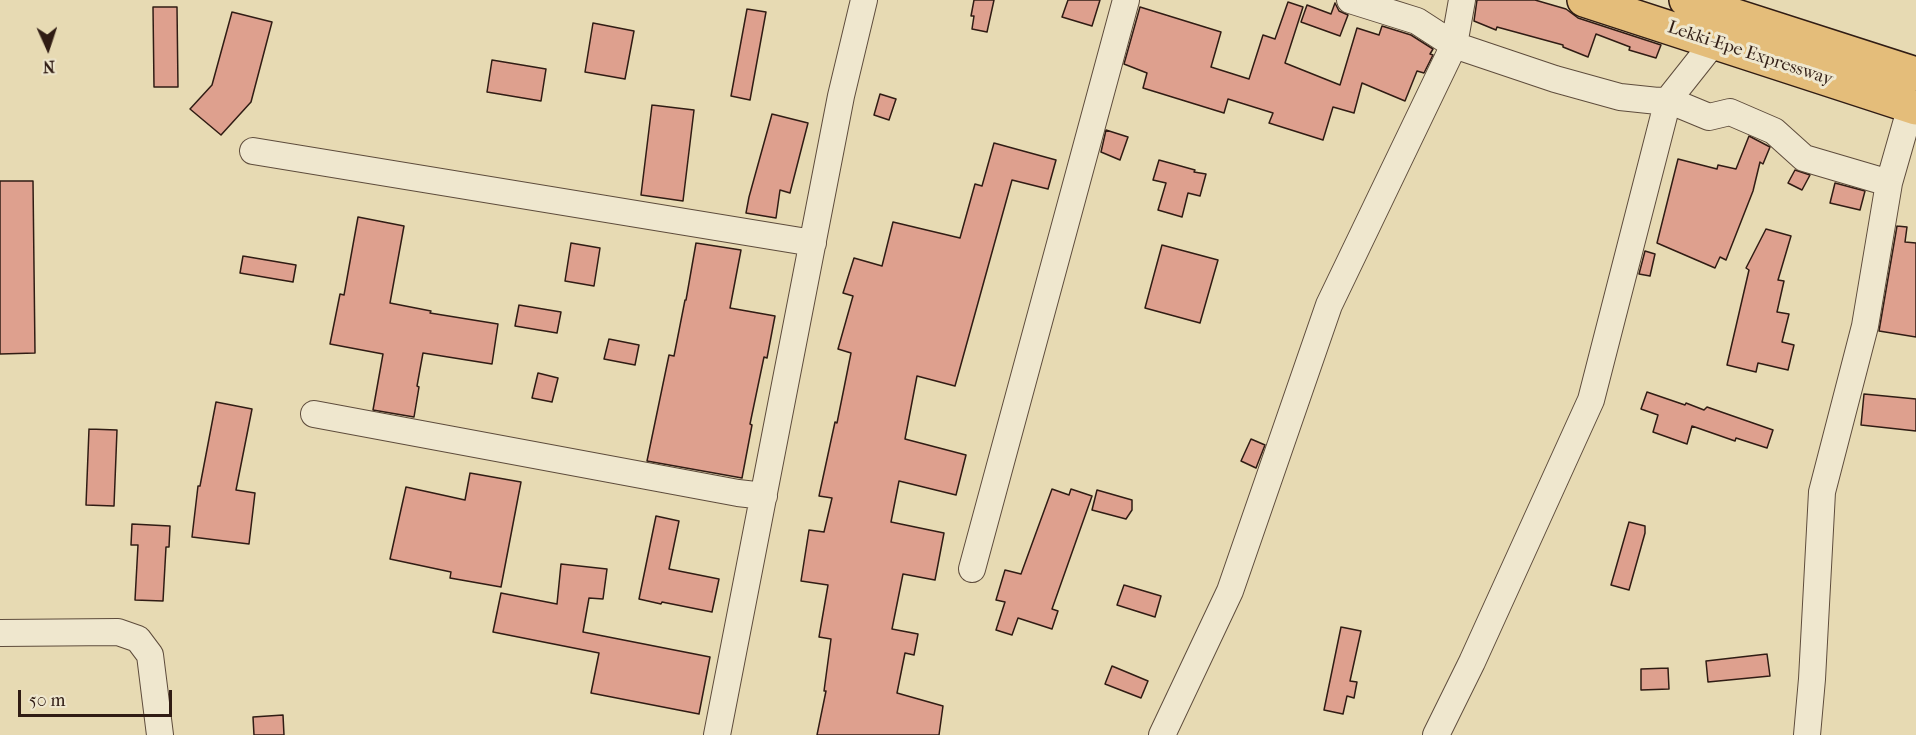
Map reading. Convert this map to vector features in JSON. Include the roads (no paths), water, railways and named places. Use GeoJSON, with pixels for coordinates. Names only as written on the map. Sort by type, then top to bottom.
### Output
{"type":"FeatureCollection","features":[{"type":"Feature","properties":{"kind":"highway","name":"Lekki-Epe Expressway"},"geometry":{"type":"LineString","coordinates":[[1584,0],[1913,107]]}},
{"type":"Feature","properties":{"kind":"highway","name":"Lekki-Epe Expressway"},"geometry":{"type":"LineString","coordinates":[[1686,0],[1916,74]]}},
{"type":"Feature","properties":{"kind":"street"},"geometry":{"type":"LineString","coordinates":[[717,735],[841,96],[864,0]]}},
{"type":"Feature","properties":{"kind":"street"},"geometry":{"type":"LineString","coordinates":[[972,569],[1126,0]]}},
{"type":"Feature","properties":{"kind":"street"},"geometry":{"type":"LineString","coordinates":[[1350,0],[1417,21],[1454,45],[1555,79],[1620,97],[1668,100],[1709,117],[1730,112],[1774,131],[1804,158],[1889,183]]}},
{"type":"Feature","properties":{"kind":"street"},"geometry":{"type":"LineString","coordinates":[[1162,735],[1230,591],[1329,304],[1454,45],[1462,0]]}},
{"type":"Feature","properties":{"kind":"street"},"geometry":{"type":"LineString","coordinates":[[1436,735],[1472,662],[1591,400],[1668,100],[1714,42]]}},
{"type":"Feature","properties":{"kind":"street"},"geometry":{"type":"LineString","coordinates":[[1807,735],[1822,492],[1865,326],[1889,183],[1913,107]]}},
{"type":"Feature","properties":{"kind":"street"},"geometry":{"type":"LineString","coordinates":[[253,152],[813,243]]}},
{"type":"Feature","properties":{"kind":"street"},"geometry":{"type":"LineString","coordinates":[[314,414],[764,496]]}},
{"type":"Feature","properties":{"kind":"street"},"geometry":{"type":"LineString","coordinates":[[0,633],[118,632],[138,639],[150,655],[160,735]]}}]}
